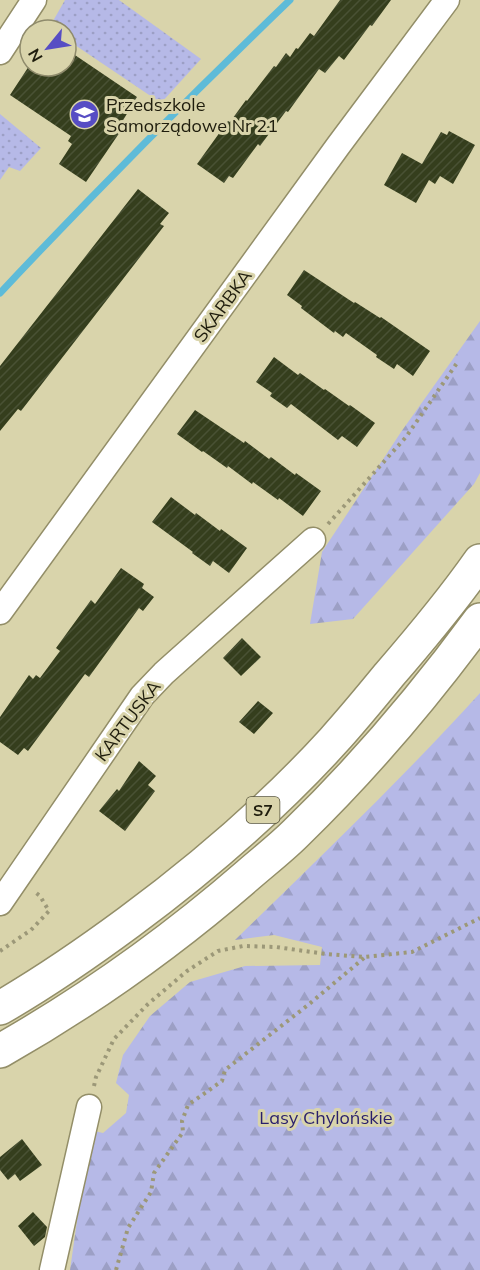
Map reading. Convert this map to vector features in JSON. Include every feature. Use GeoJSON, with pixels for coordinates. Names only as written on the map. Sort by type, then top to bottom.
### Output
{"type":"FeatureCollection","features":[{"type":"Feature","properties":{"kind":"highway","name":"S7"},"geometry":{"type":"LineString","coordinates":[[0,1008],[67,966],[155,902],[214,855],[263,810],[332,741],[433,624],[480,561]]}},
{"type":"Feature","properties":{"kind":"highway","name":"S7"},"geometry":{"type":"LineString","coordinates":[[0,1051],[85,998],[152,952],[228,893],[295,834],[410,709],[480,620]]}},
{"type":"Feature","properties":{"kind":"street"},"geometry":{"type":"LineString","coordinates":[[0,52],[34,0]]}},
{"type":"Feature","properties":{"kind":"street","name":"SKARBKA"},"geometry":{"type":"LineString","coordinates":[[0,612],[338,146],[447,0]]}},
{"type":"Feature","properties":{"kind":"street","name":"KARTUSKA"},"geometry":{"type":"LineString","coordinates":[[0,903],[142,696],[164,673],[313,540]]}},
{"type":"Feature","properties":{"kind":"street"},"geometry":{"type":"LineString","coordinates":[[52,1270],[89,1107]]}},
{"type":"Feature","properties":{"kind":"path"},"geometry":{"type":"LineString","coordinates":[[313,540],[406,437],[457,363]]}},
{"type":"Feature","properties":{"kind":"path"},"geometry":{"type":"LineString","coordinates":[[0,951],[31,930],[49,911],[40,896],[18,879]]}},
{"type":"Feature","properties":{"kind":"path"},"geometry":{"type":"LineString","coordinates":[[89,1107],[96,1077],[114,1039],[187,971],[218,951],[243,946],[276,947],[364,957],[412,952],[480,918]]}},
{"type":"Feature","properties":{"kind":"path"},"geometry":{"type":"LineString","coordinates":[[116,1270],[128,1228],[151,1192],[154,1173],[183,1132],[182,1121],[188,1105],[222,1081],[225,1070],[308,1005],[364,957]]}},
{"type":"Feature","properties":{"kind":"green space"},"geometry":{"type":"Polygon","coordinates":[[[65,0],[119,0],[201,59],[161,103],[78,47],[78,18],[55,18],[65,0]]]}},
{"type":"Feature","properties":{"kind":"green space"},"geometry":{"type":"Polygon","coordinates":[[[0,114],[41,148],[20,171],[9,167],[0,180],[0,114]]]}},
{"type":"Feature","properties":{"kind":"green space"},"geometry":{"type":"Polygon","coordinates":[[[480,321],[480,473],[474,484],[353,619],[310,624],[322,552],[401,432],[480,321]]]}},
{"type":"Feature","properties":{"kind":"green space","name":"Lasy Chylońskie"},"geometry":{"type":"Polygon","coordinates":[[[480,693],[480,1270],[70,1270],[90,1130],[103,1133],[126,1113],[129,1095],[116,1083],[123,1055],[150,1016],[190,982],[245,966],[320,965],[322,947],[274,935],[235,940],[390,788],[480,693]]]}},
{"type":"Feature","properties":{"kind":"building"},"geometry":{"type":"Polygon","coordinates":[[[340,0],[391,0],[344,60],[339,56],[325,73],[319,69],[288,112],[286,111],[260,146],[258,144],[233,178],[229,176],[224,183],[197,164],[228,121],[230,122],[274,66],[276,67],[286,53],[290,57],[310,33],[314,36],[340,0]]]}},
{"type":"Feature","properties":{"kind":"building"},"geometry":{"type":"Polygon","coordinates":[[[78,57],[137,97],[119,127],[122,129],[86,182],[59,164],[72,144],[68,141],[71,136],[10,95],[21,78],[78,78],[78,57]]]}},
{"type":"Feature","properties":{"kind":"building"},"geometry":{"type":"Polygon","coordinates":[[[449,131],[475,145],[453,184],[440,176],[435,184],[429,180],[416,203],[384,185],[402,153],[422,164],[441,132],[447,135],[449,131]]]}},
{"type":"Feature","properties":{"kind":"building"},"geometry":{"type":"Polygon","coordinates":[[[138,189],[169,213],[160,224],[164,226],[21,411],[18,409],[0,431],[0,366],[138,189]]]}},
{"type":"Feature","properties":{"kind":"building"},"geometry":{"type":"Polygon","coordinates":[[[304,270],[354,303],[381,317],[430,351],[413,376],[397,364],[394,369],[346,333],[343,337],[335,331],[334,333],[287,295],[304,270]]]}},
{"type":"Feature","properties":{"kind":"building"},"geometry":{"type":"Polygon","coordinates":[[[274,357],[298,375],[300,373],[375,423],[357,447],[342,436],[338,440],[291,404],[287,408],[270,396],[272,393],[256,382],[274,357]]]}},
{"type":"Feature","properties":{"kind":"building"},"geometry":{"type":"Polygon","coordinates":[[[195,410],[321,491],[303,516],[279,498],[278,500],[253,482],[252,484],[177,434],[195,410]]]}},
{"type":"Feature","properties":{"kind":"building"},"geometry":{"type":"Polygon","coordinates":[[[171,497],[247,548],[229,573],[213,561],[210,566],[152,522],[171,497]]]}},
{"type":"Feature","properties":{"kind":"building"},"geometry":{"type":"Polygon","coordinates":[[[121,568],[144,584],[142,588],[154,597],[143,611],[139,608],[89,677],[85,674],[28,751],[24,748],[18,755],[0,742],[0,717],[29,675],[33,679],[36,675],[40,678],[60,651],[56,648],[91,600],[95,604],[121,568]]]}},
{"type":"Feature","properties":{"kind":"building"},"geometry":{"type":"Polygon","coordinates":[[[242,638],[261,657],[241,676],[223,658],[242,638]]]}},
{"type":"Feature","properties":{"kind":"building"},"geometry":{"type":"Polygon","coordinates":[[[258,701],[273,713],[254,734],[239,722],[258,701]]]}},
{"type":"Feature","properties":{"kind":"building"},"geometry":{"type":"Polygon","coordinates":[[[139,761],[156,776],[148,785],[155,791],[125,831],[99,811],[117,789],[119,791],[139,761]]]}},
{"type":"Feature","properties":{"kind":"building"},"geometry":{"type":"Polygon","coordinates":[[[22,1139],[42,1165],[20,1181],[15,1174],[8,1180],[0,1170],[0,1157],[22,1139]]]}},
{"type":"Feature","properties":{"kind":"building"},"geometry":{"type":"Polygon","coordinates":[[[33,1212],[47,1227],[45,1237],[34,1246],[18,1226],[33,1212]]]}},
{"type":"Feature","properties":{"kind":"waterway"},"geometry":{"type":"LineString","coordinates":[[0,293],[143,145],[290,0]]}},
{"type":"Feature","properties":{"kind":"place","name":"Przedszkole Samorządowe Nr 21"},"geometry":{"type":"Point","coordinates":[85,115]}}]}
